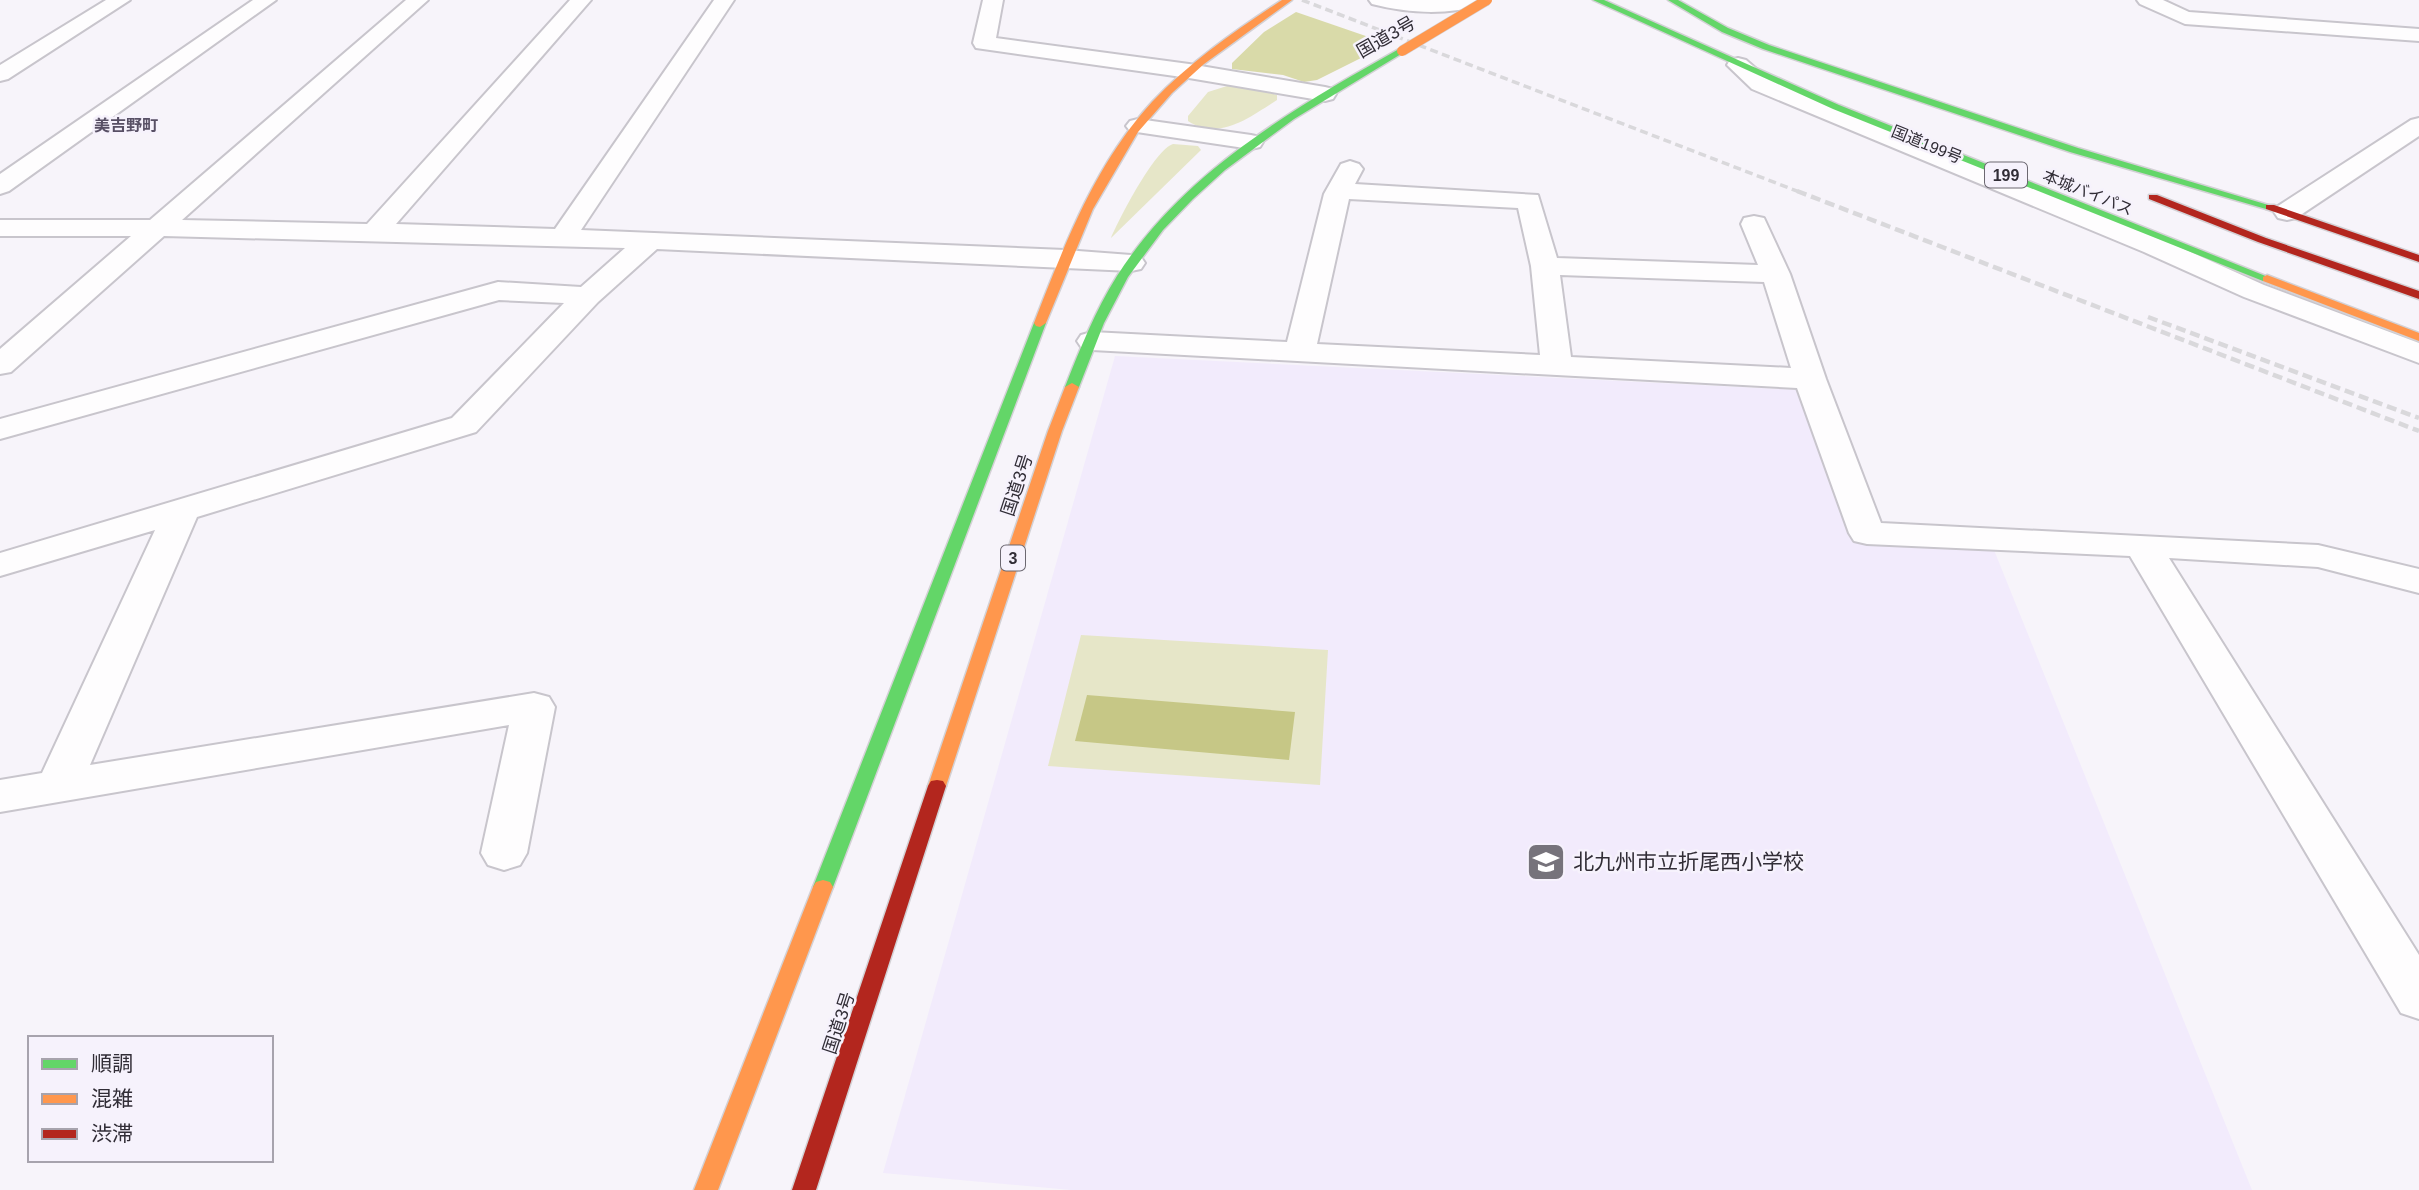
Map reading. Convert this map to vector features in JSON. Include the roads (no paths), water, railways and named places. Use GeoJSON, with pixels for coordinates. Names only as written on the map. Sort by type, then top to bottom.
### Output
{"type":"FeatureCollection","features":[{"type":"Feature","properties":{"kind":"highway","name":"国道3号"},"geometry":{"type":"LineString","coordinates":[[706,1190],[1065,258],[1088,208],[1138,126],[1189,71],[1288,0]]}},
{"type":"Feature","properties":{"kind":"highway","name":"国道3号"},"geometry":{"type":"LineString","coordinates":[[804,1190],[1055,432],[1105,308],[1131,263],[1164,220],[1208,177],[1251,142],[1325,94],[1487,0]]}},
{"type":"Feature","properties":{"kind":"highway","name":"国道199号"},"geometry":{"type":"LineString","coordinates":[[1597,0],[1738,65],[2052,194],[2419,337]]}},
{"type":"Feature","properties":{"kind":"highway","name":"本城バイパス"},"geometry":{"type":"LineString","coordinates":[[1604,0],[2231,249],[2345,291]]}},
{"type":"Feature","properties":{"kind":"highway","name":"199"},"geometry":{"type":"LineString","coordinates":[[1672,0],[1725,30],[1766,47],[2074,150],[2287,212],[2419,259]]}},
{"type":"Feature","properties":{"kind":"highway","name":"本城バイパス"},"geometry":{"type":"LineString","coordinates":[[1766,47],[2082,170]]}},
{"type":"Feature","properties":{"kind":"highway","name":"本城バイパス"},"geometry":{"type":"LineString","coordinates":[[2133,190],[2419,295]]}},
{"type":"Feature","properties":{"kind":"highway","name":"199"},"geometry":{"type":"LineString","coordinates":[[2287,212],[2286,221],[2300,231],[2419,273]]}},
{"type":"Feature","properties":{"kind":"street"},"geometry":{"type":"LineString","coordinates":[[0,74],[120,0]]}},
{"type":"Feature","properties":{"kind":"street"},"geometry":{"type":"LineString","coordinates":[[0,186],[266,0]]}},
{"type":"Feature","properties":{"kind":"street"},"geometry":{"type":"LineString","coordinates":[[0,365],[418,0]]}},
{"type":"Feature","properties":{"kind":"street"},"geometry":{"type":"LineString","coordinates":[[375,231],[581,0]]}},
{"type":"Feature","properties":{"kind":"street"},"geometry":{"type":"LineString","coordinates":[[563,237],[724,0]]}},
{"type":"Feature","properties":{"kind":"street"},"geometry":{"type":"LineString","coordinates":[[993,0],[984,43],[1189,71],[1325,94]]}},
{"type":"Feature","properties":{"kind":"street"},"geometry":{"type":"LineString","coordinates":[[1379,0],[1428,9],[1480,0]]}},
{"type":"Feature","properties":{"kind":"street"},"geometry":{"type":"LineString","coordinates":[[2147,0],[2185,18],[2419,36]]}},
{"type":"Feature","properties":{"kind":"street"},"geometry":{"type":"LineString","coordinates":[[2308,9],[2323,28]]}},
{"type":"Feature","properties":{"kind":"street"},"geometry":{"type":"LineString","coordinates":[[1738,65],[1760,84],[2154,246],[2254,291],[2419,355]]}},
{"type":"Feature","properties":{"kind":"street"},"geometry":{"type":"LineString","coordinates":[[2287,212],[2419,125]]}},
{"type":"Feature","properties":{"kind":"street"},"geometry":{"type":"LineString","coordinates":[[1138,126],[1251,142]]}},
{"type":"Feature","properties":{"kind":"street"},"geometry":{"type":"LineString","coordinates":[[1300,352],[1345,179],[1529,201],[1545,265],[1557,367]]}},
{"type":"Feature","properties":{"kind":"street"},"geometry":{"type":"LineString","coordinates":[[1754,224],[1776,274],[1810,379],[1867,533],[2318,556],[2419,581]]}},
{"type":"Feature","properties":{"kind":"street"},"geometry":{"type":"LineString","coordinates":[[0,228],[160,227],[375,231],[1065,258],[1131,263]]}},
{"type":"Feature","properties":{"kind":"street"},"geometry":{"type":"LineString","coordinates":[[0,565],[464,425],[588,296],[649,242]]}},
{"type":"Feature","properties":{"kind":"street"},"geometry":{"type":"LineString","coordinates":[[1545,265],[1776,274]]}},
{"type":"Feature","properties":{"kind":"street"},"geometry":{"type":"LineString","coordinates":[[0,429],[498,291],[588,296]]}},
{"type":"Feature","properties":{"kind":"street"},"geometry":{"type":"LineString","coordinates":[[1092,341],[1810,379]]}},
{"type":"Feature","properties":{"kind":"street"},"geometry":{"type":"LineString","coordinates":[[59,785],[183,508]]}},
{"type":"Feature","properties":{"kind":"street"},"geometry":{"type":"LineString","coordinates":[[2142,545],[2419,998]]}},
{"type":"Feature","properties":{"kind":"street"},"geometry":{"type":"LineString","coordinates":[[0,796],[534,707],[504,853]]}},
{"type":"Feature","properties":{"kind":"railway"},"geometry":{"type":"LineString","coordinates":[[1302,0],[1802,193]]}},
{"type":"Feature","properties":{"kind":"railway"},"geometry":{"type":"LineString","coordinates":[[1797,191],[2419,431]]}},
{"type":"Feature","properties":{"kind":"railway"},"geometry":{"type":"LineString","coordinates":[[2148,317],[2419,418]]}},
{"type":"Feature","properties":{"kind":"place","name":"北九州市立折尾西小学校"},"geometry":{"type":"Point","coordinates":[1546,862]}},
{"type":"Feature","properties":{"kind":"district","name":"美吉野町"},"geometry":{"type":"Point","coordinates":[126,125]}}]}
